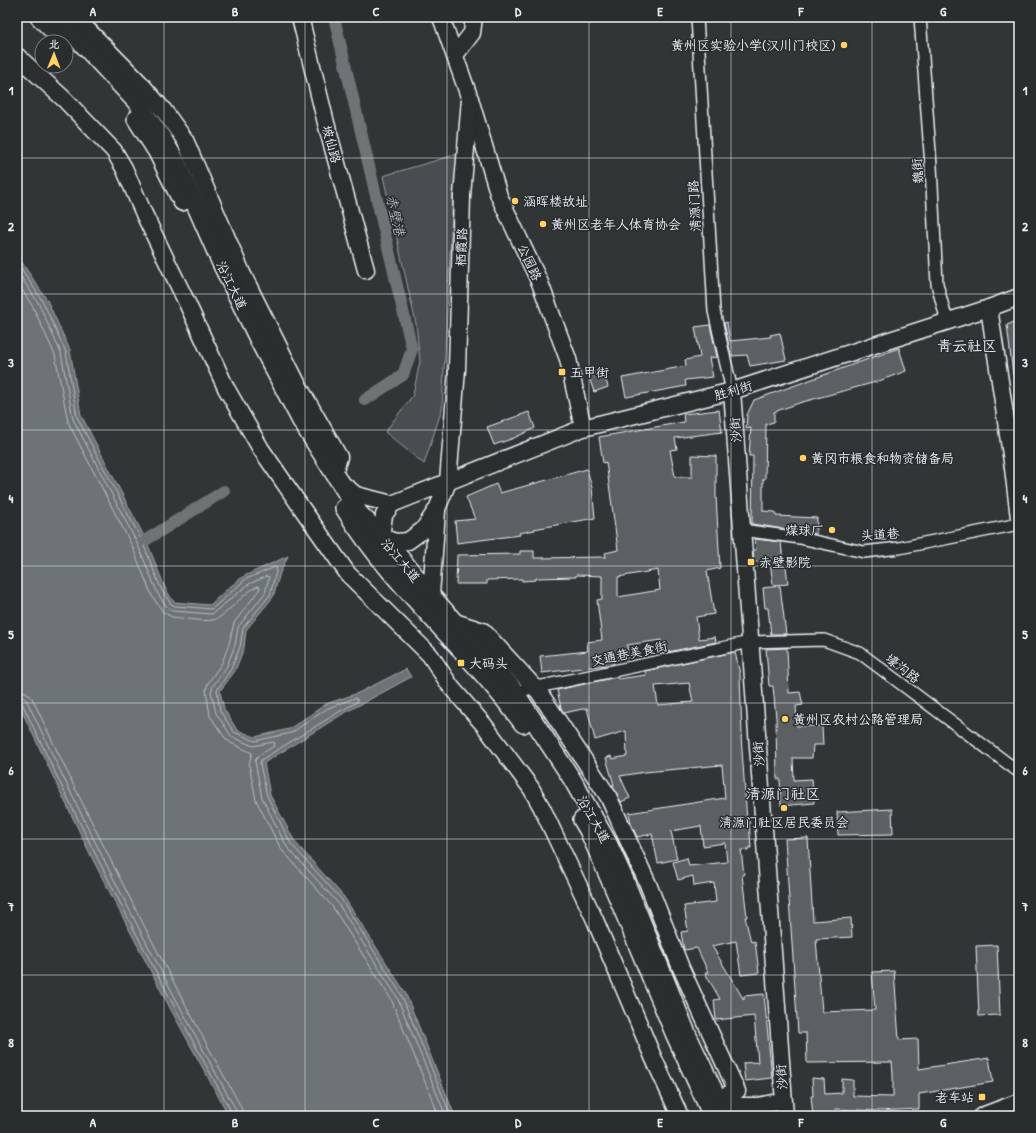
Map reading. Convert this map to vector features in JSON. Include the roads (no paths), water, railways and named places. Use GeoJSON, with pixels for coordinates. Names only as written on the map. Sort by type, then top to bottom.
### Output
{"type":"FeatureCollection","features":[{"type":"Feature","properties":{"kind":"main road","name":"沿江大道"},"geometry":{"type":"LineString","coordinates":[[39,17],[56,34]]}},
{"type":"Feature","properties":{"kind":"main road","name":"沿江大道"},"geometry":{"type":"LineString","coordinates":[[54,17],[84,46],[138,104],[163,139],[176,161],[220,261],[260,343],[301,421],[358,513],[384,538],[514,692],[572,779],[608,843],[627,885],[688,1036],[726,1116]]}},
{"type":"Feature","properties":{"kind":"main road","name":"沿江大道"},"geometry":{"type":"LineString","coordinates":[[74,53],[135,118],[157,152],[236,319],[274,391],[298,434],[358,530],[389,570],[506,700],[549,761],[588,830],[618,896],[674,1033],[712,1116]]}},
{"type":"Feature","properties":{"kind":"street"},"geometry":{"type":"LineString","coordinates":[[75,17],[140,83],[164,111],[184,140],[242,274],[297,383],[339,457],[337,478],[356,495],[392,504],[384,515],[382,530],[384,538]]}},
{"type":"Feature","properties":{"kind":"street","name":"坡仙路"},"geometry":{"type":"LineString","coordinates":[[300,17],[326,123],[366,270]]}},
{"type":"Feature","properties":{"kind":"street","name":"栖霞路"},"geometry":{"type":"LineString","coordinates":[[437,509],[448,482],[457,369],[462,196],[470,99],[441,17]]}},
{"type":"Feature","properties":{"kind":"street"},"geometry":{"type":"LineString","coordinates":[[455,55],[472,33],[474,17]]}},
{"type":"Feature","properties":{"kind":"street","name":"清源门路"},"geometry":{"type":"LineString","coordinates":[[697,17],[714,311],[732,391]]}},
{"type":"Feature","properties":{"kind":"street","name":"魏街"},"geometry":{"type":"LineString","coordinates":[[920,17],[931,166],[937,284],[947,322]]}},
{"type":"Feature","properties":{"kind":"street"},"geometry":{"type":"LineString","coordinates":[[17,56],[64,99],[114,151],[124,168],[144,214],[226,388],[261,450],[303,510],[348,574],[430,655],[451,687],[484,725],[531,788],[595,920],[680,1116]]}},
{"type":"Feature","properties":{"kind":"street","name":"公园路"},"geometry":{"type":"LineString","coordinates":[[470,99],[499,196],[540,283],[568,359],[583,428]]}},
{"type":"Feature","properties":{"kind":"street","name":"胜利街"},"geometry":{"type":"LineString","coordinates":[[392,504],[583,428],[732,391],[990,308],[1019,297]]}},
{"type":"Feature","properties":{"kind":"street"},"geometry":{"type":"LineString","coordinates":[[990,308],[1016,468],[1019,518]]}},
{"type":"Feature","properties":{"kind":"street","name":"沙街"},"geometry":{"type":"LineString","coordinates":[[732,391],[784,1109]]}},
{"type":"Feature","properties":{"kind":"street"},"geometry":{"type":"LineString","coordinates":[[358,530],[396,542],[408,541],[423,530],[437,509]]}},
{"type":"Feature","properties":{"kind":"street"},"geometry":{"type":"LineString","coordinates":[[431,595],[437,509]]}},
{"type":"Feature","properties":{"kind":"street","name":"头道巷"},"geometry":{"type":"LineString","coordinates":[[742,530],[800,538],[864,552],[899,548],[1019,524]]}},
{"type":"Feature","properties":{"kind":"street"},"geometry":{"type":"LineString","coordinates":[[455,622],[482,631],[539,692],[608,796],[648,884],[681,968],[737,1091],[718,1098]]}},
{"type":"Feature","properties":{"kind":"street","name":"壕沟路"},"geometry":{"type":"LineString","coordinates":[[750,642],[824,640],[860,653],[1019,772]]}},
{"type":"Feature","properties":{"kind":"street","name":"交通巷美食街"},"geometry":{"type":"LineString","coordinates":[[514,692],[750,642]]}},
{"type":"Feature","properties":{"kind":"street"},"geometry":{"type":"LineString","coordinates":[[718,1098],[733,1106],[758,1106],[784,1109]]}},
{"type":"Feature","properties":{"kind":"street"},"geometry":{"type":"LineString","coordinates":[[982,1116],[1019,1102]]}},
{"type":"Feature","properties":{"kind":"water"},"geometry":{"type":"Polygon","coordinates":[[[17,255],[47,300],[70,350],[81,415],[146,540],[166,590],[174,602],[210,605],[244,576],[288,556],[280,573],[273,597],[246,630],[244,648],[235,671],[220,691],[224,709],[237,730],[255,737],[289,729],[326,704],[358,693],[406,669],[411,677],[341,715],[264,763],[270,795],[295,842],[344,897],[405,992],[455,1116],[229,1116],[170,1008],[93,860],[17,701],[17,255]]]}},
{"type":"Feature","properties":{"kind":"waterway","name":"赤壁港"},"geometry":{"type":"LineString","coordinates":[[334,17],[412,349],[403,375],[365,400]]}},
{"type":"Feature","properties":{"kind":"waterway"},"geometry":{"type":"LineString","coordinates":[[146,540],[224,491]]}},
{"type":"Feature","properties":{"kind":"place","name":"黄州区实验小学(汉川门校区)"},"geometry":{"type":"Point","coordinates":[844,45]}},
{"type":"Feature","properties":{"kind":"place","name":"涵晖楼故址"},"geometry":{"type":"Point","coordinates":[515,201]}},
{"type":"Feature","properties":{"kind":"place","name":"黄州区老年人体育协会"},"geometry":{"type":"Point","coordinates":[543,224]}},
{"type":"Feature","properties":{"kind":"place","name":"五甲街"},"geometry":{"type":"Point","coordinates":[562,372]}},
{"type":"Feature","properties":{"kind":"place","name":"黄冈市粮食和物资储备局"},"geometry":{"type":"Point","coordinates":[803,458]}},
{"type":"Feature","properties":{"kind":"place","name":"煤球厂"},"geometry":{"type":"Point","coordinates":[832,530]}},
{"type":"Feature","properties":{"kind":"place","name":"赤壁影院"},"geometry":{"type":"Point","coordinates":[751,562]}},
{"type":"Feature","properties":{"kind":"place","name":"大码头"},"geometry":{"type":"Point","coordinates":[461,663]}},
{"type":"Feature","properties":{"kind":"place","name":"黄州区农村公路管理局"},"geometry":{"type":"Point","coordinates":[785,719]}},
{"type":"Feature","properties":{"kind":"place","name":"清源门社区居民委员会"},"geometry":{"type":"Point","coordinates":[784,808]}},
{"type":"Feature","properties":{"kind":"place","name":"老车站"},"geometry":{"type":"Point","coordinates":[982,1097]}},
{"type":"Feature","properties":{"kind":"district","name":"青云社区"},"geometry":{"type":"Point","coordinates":[967,345]}},
{"type":"Feature","properties":{"kind":"district","name":"清源门社区"},"geometry":{"type":"Point","coordinates":[783,793]}}]}
